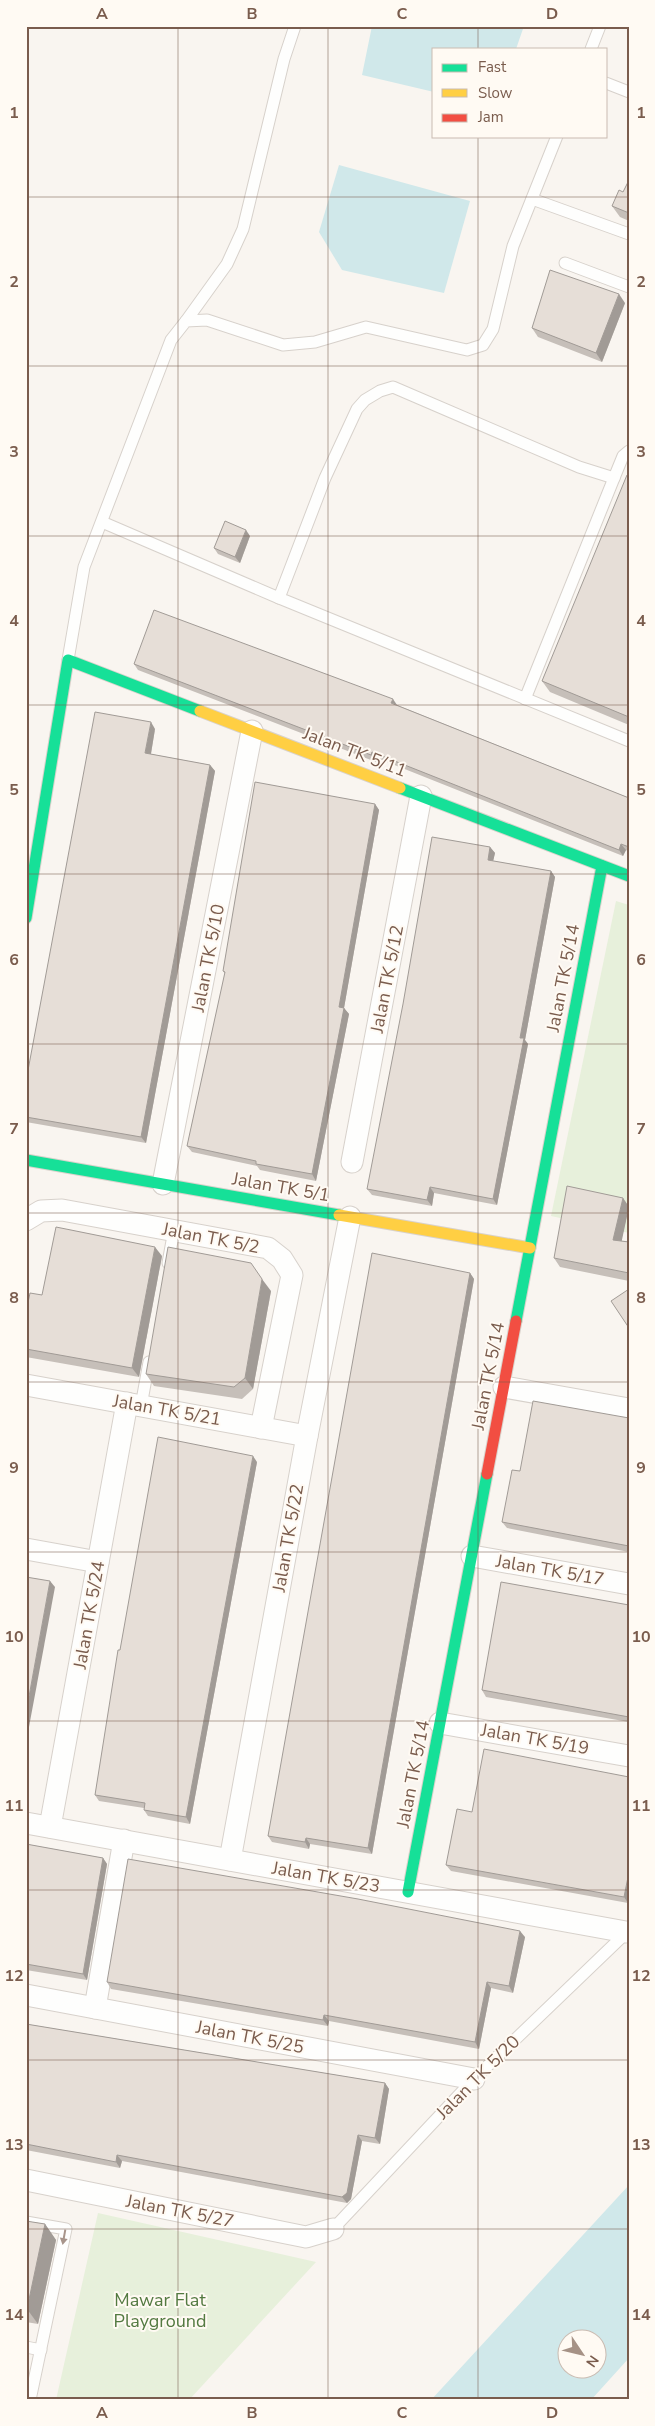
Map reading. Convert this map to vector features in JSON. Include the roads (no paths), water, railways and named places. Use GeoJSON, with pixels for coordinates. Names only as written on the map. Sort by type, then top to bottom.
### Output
{"type":"FeatureCollection","features":[{"type":"Feature","properties":{"kind":"street","name":"Jalan TK 5/11"},"geometry":{"type":"LineString","coordinates":[[68,660],[629,876]]}},
{"type":"Feature","properties":{"kind":"street"},"geometry":{"type":"LineString","coordinates":[[26,918],[68,660]]}},
{"type":"Feature","properties":{"kind":"street","name":"Jalan TK 5/10"},"geometry":{"type":"LineString","coordinates":[[163,1184],[252,731]]}},
{"type":"Feature","properties":{"kind":"street","name":"Jalan TK 5/12"},"geometry":{"type":"LineString","coordinates":[[352,1162],[421,796]]}},
{"type":"Feature","properties":{"kind":"street","name":"Jalan TK 5/14"},"geometry":{"type":"LineString","coordinates":[[408,1892],[602,866]]}},
{"type":"Feature","properties":{"kind":"street","name":"Jalan TK 5/1"},"geometry":{"type":"LineString","coordinates":[[26,1160],[530,1248]]}},
{"type":"Feature","properties":{"kind":"street","name":"Jalan TK 5/2"},"geometry":{"type":"LineString","coordinates":[[26,1220],[41,1211],[62,1210],[268,1248],[282,1259],[292,1275],[261,1428]]}},
{"type":"Feature","properties":{"kind":"street","name":"Jalan TK 5/22"},"geometry":{"type":"LineString","coordinates":[[230,1860],[307,1436],[350,1217]]}},
{"type":"Feature","properties":{"kind":"street","name":"Jalan TK 5/21"},"geometry":{"type":"LineString","coordinates":[[26,1385],[307,1436]]}},
{"type":"Feature","properties":{"kind":"street"},"geometry":{"type":"LineString","coordinates":[[504,1387],[629,1409]]}},
{"type":"Feature","properties":{"kind":"street","name":"Jalan TK 5/24"},"geometry":{"type":"LineString","coordinates":[[50,1827],[98,1562],[134,1404]]}},
{"type":"Feature","properties":{"kind":"street"},"geometry":{"type":"LineString","coordinates":[[26,1549],[98,1562]]}},
{"type":"Feature","properties":{"kind":"street","name":"Jalan TK 5/17"},"geometry":{"type":"LineString","coordinates":[[472,1556],[629,1584]]}},
{"type":"Feature","properties":{"kind":"street","name":"Jalan TK 5/19"},"geometry":{"type":"LineString","coordinates":[[440,1723],[629,1756]]}},
{"type":"Feature","properties":{"kind":"street","name":"Jalan TK 5/23"},"geometry":{"type":"LineString","coordinates":[[26,1823],[627,1931]]}},
{"type":"Feature","properties":{"kind":"street"},"geometry":{"type":"LineString","coordinates":[[95,2008],[124,1840]]}},
{"type":"Feature","properties":{"kind":"street","name":"Jalan TK 5/25"},"geometry":{"type":"LineString","coordinates":[[26,1995],[474,2079]]}},
{"type":"Feature","properties":{"kind":"street","name":"Jalan TK 5/27"},"geometry":{"type":"LineString","coordinates":[[26,2180],[306,2237],[333,2229]]}},
{"type":"Feature","properties":{"kind":"lane"},"geometry":{"type":"LineString","coordinates":[[68,660],[84,568],[171,340],[227,264],[243,229],[284,59],[295,26]]}},
{"type":"Feature","properties":{"kind":"lane"},"geometry":{"type":"LineString","coordinates":[[591,48],[600,26]]}},
{"type":"Feature","properties":{"kind":"lane"},"geometry":{"type":"LineString","coordinates":[[608,84],[629,92]]}},
{"type":"Feature","properties":{"kind":"lane"},"geometry":{"type":"LineString","coordinates":[[186,321],[207,320],[283,345],[315,342],[366,327],[467,350],[483,345],[492,329],[513,246],[556,138]]}},
{"type":"Feature","properties":{"kind":"lane"},"geometry":{"type":"LineString","coordinates":[[532,199],[629,234]]}},
{"type":"Feature","properties":{"kind":"lane"},"geometry":{"type":"LineString","coordinates":[[565,263],[629,287]]}},
{"type":"Feature","properties":{"kind":"lane"},"geometry":{"type":"LineString","coordinates":[[279,598],[325,478],[357,410],[365,400],[380,391],[393,387],[579,467],[614,478]]}},
{"type":"Feature","properties":{"kind":"lane"},"geometry":{"type":"LineString","coordinates":[[525,698],[614,478],[624,456],[629,451]]}},
{"type":"Feature","properties":{"kind":"lane"},"geometry":{"type":"LineString","coordinates":[[102,522],[279,598],[629,741]]}},
{"type":"Feature","properties":{"kind":"lane"},"geometry":{"type":"LineString","coordinates":[[165,1279],[174,1230]]}},
{"type":"Feature","properties":{"kind":"lane"},"geometry":{"type":"LineString","coordinates":[[134,1404],[152,1347]]}},
{"type":"Feature","properties":{"kind":"lane","name":"Jalan TK 5/20"},"geometry":{"type":"LineString","coordinates":[[333,2229],[474,2079],[627,1931]]}},
{"type":"Feature","properties":{"kind":"lane"},"geometry":{"type":"LineString","coordinates":[[26,2222],[66,2229],[40,2350],[30,2379],[30,2400]]}},
{"type":"Feature","properties":{"kind":"lane"},"geometry":{"type":"LineString","coordinates":[[26,2347],[40,2350]]}},
{"type":"Feature","properties":{"kind":"water"},"geometry":{"type":"Polygon","coordinates":[[[372,26],[524,26],[516,48],[432,48],[432,92],[362,75],[372,26]]]}},
{"type":"Feature","properties":{"kind":"water"},"geometry":{"type":"Polygon","coordinates":[[[339,165],[470,201],[444,293],[342,270],[319,232],[339,165]]]}},
{"type":"Feature","properties":{"kind":"water"},"geometry":{"type":"Polygon","coordinates":[[[629,2185],[629,2358],[591,2400],[431,2400],[629,2185]]]}},
{"type":"Feature","properties":{"kind":"park label","name":"Mawar Flat Playground"},"geometry":{"type":"Point","coordinates":[160,2310]}}]}
